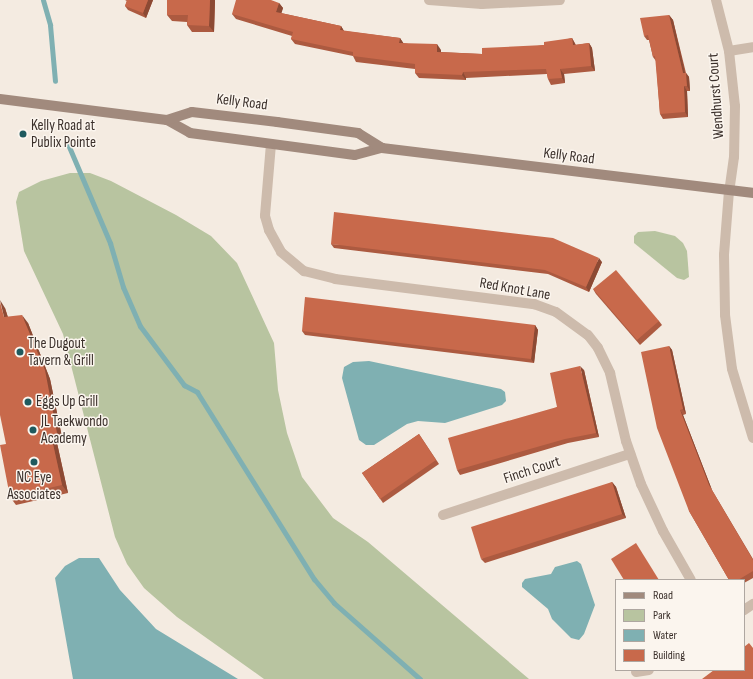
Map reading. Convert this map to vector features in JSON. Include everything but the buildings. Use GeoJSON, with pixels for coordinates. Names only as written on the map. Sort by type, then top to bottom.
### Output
{"type":"FeatureCollection","features":[{"type":"Feature","properties":{"kind":"main road","name":"Kelly Road"},"geometry":{"type":"LineString","coordinates":[[0,99],[167,120],[190,133],[355,155],[382,148],[753,194]]}},
{"type":"Feature","properties":{"kind":"main road","name":"Kelly Road"},"geometry":{"type":"LineString","coordinates":[[167,120],[192,112],[277,122],[358,133],[382,148]]}},
{"type":"Feature","properties":{"kind":"street"},"geometry":{"type":"LineString","coordinates":[[429,0],[482,4],[560,0]]}},
{"type":"Feature","properties":{"kind":"street","name":"Wendhurst Court"},"geometry":{"type":"LineString","coordinates":[[716,0],[729,51],[736,132],[729,191],[724,255],[725,315],[734,376],[753,438]]}},
{"type":"Feature","properties":{"kind":"street"},"geometry":{"type":"LineString","coordinates":[[729,51],[753,47]]}},
{"type":"Feature","properties":{"kind":"street","name":"Red Knot Lane"},"geometry":{"type":"LineString","coordinates":[[271,144],[266,216],[275,242],[291,262],[304,271],[321,276],[522,302],[556,312],[576,324],[598,348],[610,373],[630,454],[663,531],[690,579]]}},
{"type":"Feature","properties":{"kind":"street","name":"Finch Court"},"geometry":{"type":"LineString","coordinates":[[443,515],[630,454]]}},
{"type":"Feature","properties":{"kind":"street"},"geometry":{"type":"LineString","coordinates":[[636,672],[642,671]]}},
{"type":"Feature","properties":{"kind":"green space"},"geometry":{"type":"Polygon","coordinates":[[[70,173],[90,173],[111,181],[176,215],[211,236],[237,263],[274,343],[278,390],[287,433],[302,477],[333,518],[368,542],[529,679],[264,679],[177,617],[144,588],[127,564],[115,537],[63,334],[24,251],[16,202],[19,192],[41,181],[70,173]]]}},
{"type":"Feature","properties":{"kind":"green space"},"geometry":{"type":"Polygon","coordinates":[[[655,231],[675,236],[683,243],[687,251],[689,277],[684,280],[677,278],[634,243],[634,236],[638,232],[655,231]]]}},
{"type":"Feature","properties":{"kind":"water"},"geometry":{"type":"Polygon","coordinates":[[[369,361],[501,389],[505,392],[506,401],[502,405],[445,423],[418,421],[407,424],[374,445],[366,445],[359,440],[342,378],[344,367],[353,362],[369,361]]]}},
{"type":"Feature","properties":{"kind":"water"},"geometry":{"type":"Polygon","coordinates":[[[79,558],[99,558],[120,590],[156,629],[238,679],[73,679],[55,578],[65,566],[79,558]]]}},
{"type":"Feature","properties":{"kind":"water"},"geometry":{"type":"Polygon","coordinates":[[[577,561],[581,564],[595,605],[584,634],[579,640],[571,638],[552,619],[548,609],[522,587],[522,583],[525,579],[551,574],[555,567],[577,561]]]}},
{"type":"Feature","properties":{"kind":"waterway"},"geometry":{"type":"LineString","coordinates":[[43,0],[50,25],[55,81]]}},
{"type":"Feature","properties":{"kind":"waterway"},"geometry":{"type":"LineString","coordinates":[[67,142],[110,243],[123,287],[140,326],[184,385],[197,392],[314,579],[334,603],[420,679]]}},
{"type":"Feature","properties":{"kind":"place","name":"Kelly Road at Publix Pointe"},"geometry":{"type":"Point","coordinates":[23,134]}},
{"type":"Feature","properties":{"kind":"place","name":"The Dugout Tavern & Grill"},"geometry":{"type":"Point","coordinates":[20,352]}},
{"type":"Feature","properties":{"kind":"place","name":"Eggs Up Grill"},"geometry":{"type":"Point","coordinates":[28,402]}},
{"type":"Feature","properties":{"kind":"place","name":"JL Taekwondo Academy"},"geometry":{"type":"Point","coordinates":[33,430]}},
{"type":"Feature","properties":{"kind":"place","name":"NC Eye Associates"},"geometry":{"type":"Point","coordinates":[34,462]}}]}
